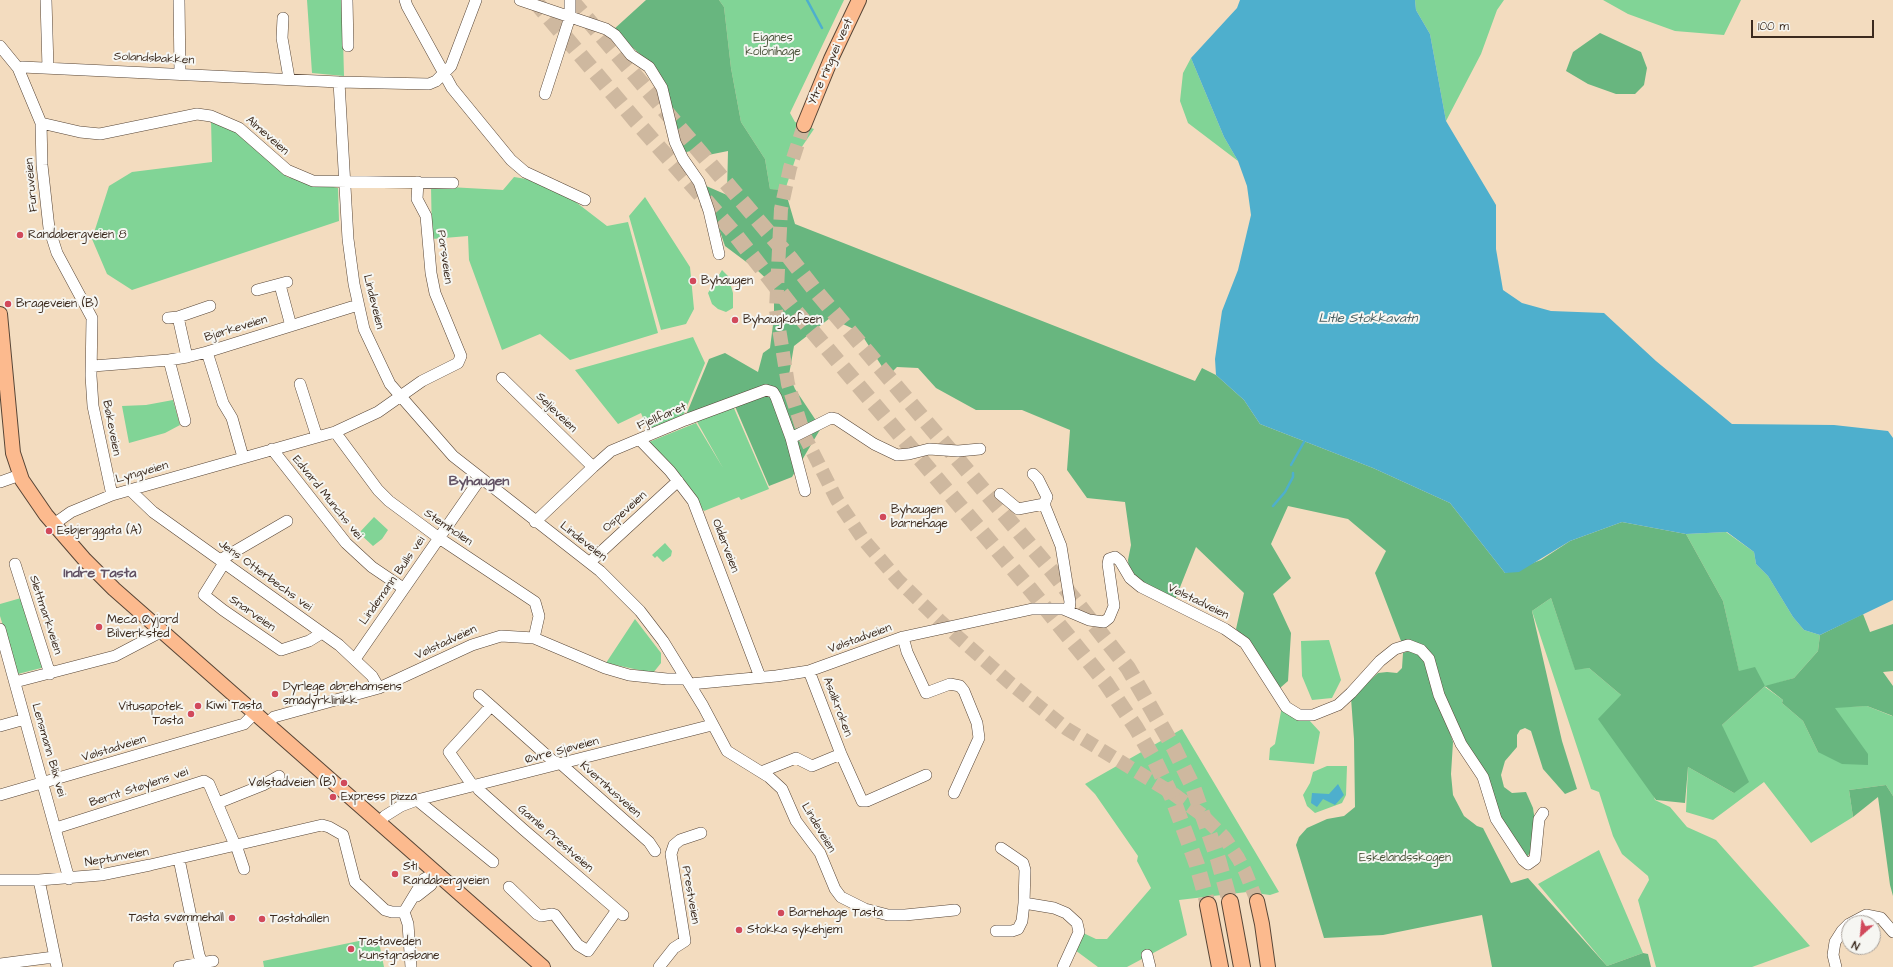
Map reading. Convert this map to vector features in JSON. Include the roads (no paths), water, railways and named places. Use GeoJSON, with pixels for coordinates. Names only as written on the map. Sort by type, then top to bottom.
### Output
{"type":"FeatureCollection","features":[{"type":"Feature","properties":{"kind":"highway"},"geometry":{"type":"LineString","coordinates":[[1230,902],[1242,967]]}},
{"type":"Feature","properties":{"kind":"highway"},"geometry":{"type":"LineString","coordinates":[[1208,905],[1220,967]]}},
{"type":"Feature","properties":{"kind":"main road","name":"Ytre ringvei vest"},"geometry":{"type":"LineString","coordinates":[[804,125],[831,60],[859,0]]}},
{"type":"Feature","properties":{"kind":"main road"},"geometry":{"type":"LineString","coordinates":[[0,314],[12,445],[20,474],[31,496],[54,524],[102,578],[544,967]]}},
{"type":"Feature","properties":{"kind":"main road"},"geometry":{"type":"LineString","coordinates":[[1256,901],[1262,924],[1268,967]]}},
{"type":"Feature","properties":{"kind":"street"},"geometry":{"type":"LineString","coordinates":[[46,0],[48,68]]}},
{"type":"Feature","properties":{"kind":"street"},"geometry":{"type":"LineString","coordinates":[[179,0],[180,73]]}},
{"type":"Feature","properties":{"kind":"street"},"geometry":{"type":"LineString","coordinates":[[347,0],[348,46]]}},
{"type":"Feature","properties":{"kind":"street"},"geometry":{"type":"LineString","coordinates":[[405,0],[452,88],[518,167],[585,200]]}},
{"type":"Feature","properties":{"kind":"street"},"geometry":{"type":"LineString","coordinates":[[444,74],[455,58],[476,0]]}},
{"type":"Feature","properties":{"kind":"street"},"geometry":{"type":"LineString","coordinates":[[520,0],[612,32],[631,55],[649,66],[662,88],[677,146],[699,182],[709,212],[719,254]]}},
{"type":"Feature","properties":{"kind":"street"},"geometry":{"type":"LineString","coordinates":[[545,94],[570,17],[570,0]]}},
{"type":"Feature","properties":{"kind":"street"},"geometry":{"type":"LineString","coordinates":[[283,18],[282,38],[289,78]]}},
{"type":"Feature","properties":{"kind":"street","name":"Furuveien"},"geometry":{"type":"LineString","coordinates":[[0,46],[18,68],[41,123],[42,165],[48,222],[57,253],[92,318],[92,366]]}},
{"type":"Feature","properties":{"kind":"street","name":"Solandsbakken"},"geometry":{"type":"LineString","coordinates":[[18,68],[180,73],[339,82],[429,84],[436,81],[444,74]]}},
{"type":"Feature","properties":{"kind":"street","name":"Lindeveien"},"geometry":{"type":"LineString","coordinates":[[339,82],[350,261],[358,305],[364,329],[385,376],[400,397],[442,446],[480,479],[590,562],[640,610],[663,641],[730,754],[761,772],[782,789],[796,821],[820,853],[835,889],[841,897],[865,909],[888,915],[905,915],[955,910]]}},
{"type":"Feature","properties":{"kind":"street","name":"Almeveien"},"geometry":{"type":"LineString","coordinates":[[41,123],[80,132],[100,134],[197,114],[211,116],[239,128],[287,170],[313,181],[345,183],[418,182],[453,184]]}},
{"type":"Feature","properties":{"kind":"street","name":"Porsveien"},"geometry":{"type":"LineString","coordinates":[[418,182],[418,199],[426,216],[431,273],[436,293],[461,356]]}},
{"type":"Feature","properties":{"kind":"street"},"geometry":{"type":"LineString","coordinates":[[257,290],[283,283],[291,326]]}},
{"type":"Feature","properties":{"kind":"street","name":"Bjørkeveien"},"geometry":{"type":"LineString","coordinates":[[92,366],[169,360],[187,357],[358,305]]}},
{"type":"Feature","properties":{"kind":"street"},"geometry":{"type":"LineString","coordinates":[[187,357],[173,317],[210,306]]}},
{"type":"Feature","properties":{"kind":"street"},"geometry":{"type":"LineString","coordinates":[[207,352],[223,403],[232,418],[243,457]]}},
{"type":"Feature","properties":{"kind":"street","name":"Lyngveien"},"geometry":{"type":"LineString","coordinates":[[54,524],[71,512],[112,495],[335,432],[372,415],[422,381],[458,363],[461,356]]}},
{"type":"Feature","properties":{"kind":"street"},"geometry":{"type":"LineString","coordinates":[[169,360],[185,421]]}},
{"type":"Feature","properties":{"kind":"street","name":"Bøkeveien"},"geometry":{"type":"LineString","coordinates":[[92,366],[91,376],[93,406],[112,495]]}},
{"type":"Feature","properties":{"kind":"street","name":"Seljeveien"},"geometry":{"type":"LineString","coordinates":[[502,378],[593,466]]}},
{"type":"Feature","properties":{"kind":"street"},"geometry":{"type":"LineString","coordinates":[[300,384],[317,438]]}},
{"type":"Feature","properties":{"kind":"street","name":"Fjellfaret"},"geometry":{"type":"LineString","coordinates":[[535,522],[593,466],[611,451],[685,420],[766,390],[771,391],[776,397],[791,438],[805,491]]}},
{"type":"Feature","properties":{"kind":"street"},"geometry":{"type":"LineString","coordinates":[[791,438],[830,418],[836,419],[881,448],[897,455],[934,448],[958,451],[980,449]]}},
{"type":"Feature","properties":{"kind":"street","name":"Stemholen"},"geometry":{"type":"LineString","coordinates":[[335,432],[378,490],[389,501],[439,538],[534,602],[539,616],[534,638]]}},
{"type":"Feature","properties":{"kind":"street","name":"Olderveien"},"geometry":{"type":"LineString","coordinates":[[640,440],[687,491],[698,511],[760,677]]}},
{"type":"Feature","properties":{"kind":"street","name":"Edvard Munchs vei"},"geometry":{"type":"LineString","coordinates":[[272,450],[346,543],[372,567],[403,588]]}},
{"type":"Feature","properties":{"kind":"street"},"geometry":{"type":"LineString","coordinates":[[0,482],[20,474]]}},
{"type":"Feature","properties":{"kind":"street"},"geometry":{"type":"LineString","coordinates":[[1034,474],[1047,497],[1044,504],[1061,546],[1070,602],[1069,610]]}},
{"type":"Feature","properties":{"kind":"street","name":"Lindemann Bulls vei"},"geometry":{"type":"LineString","coordinates":[[355,658],[480,479]]}},
{"type":"Feature","properties":{"kind":"street","name":"Ospeveien"},"geometry":{"type":"LineString","coordinates":[[590,562],[678,481]]}},
{"type":"Feature","properties":{"kind":"street","name":"Jens Otterbechs vei"},"geometry":{"type":"LineString","coordinates":[[130,490],[153,512],[355,658],[372,676],[379,688]]}},
{"type":"Feature","properties":{"kind":"street"},"geometry":{"type":"LineString","coordinates":[[1000,494],[1018,509],[1044,504]]}},
{"type":"Feature","properties":{"kind":"street"},"geometry":{"type":"LineString","coordinates":[[222,562],[287,521]]}},
{"type":"Feature","properties":{"kind":"street","name":"Vølstadveien"},"geometry":{"type":"LineString","coordinates":[[267,724],[274,717],[379,688],[483,640],[501,636],[534,638],[616,672],[640,677],[688,681],[760,677],[809,671],[903,637],[1032,609],[1058,608],[1069,610],[1100,623],[1109,618],[1114,601],[1108,564],[1109,559],[1116,557],[1130,578],[1141,587],[1225,629],[1246,643],[1286,707],[1294,713],[1306,716],[1322,713],[1338,705],[1351,693],[1380,660],[1395,649],[1408,646],[1417,648],[1428,659],[1440,695],[1461,744],[1483,777],[1496,819],[1523,860],[1528,864],[1535,859],[1540,819],[1543,813]]}},
{"type":"Feature","properties":{"kind":"street","name":"Snarveien"},"geometry":{"type":"LineString","coordinates":[[222,562],[204,596],[223,610],[281,650],[309,641],[322,634]]}},
{"type":"Feature","properties":{"kind":"street","name":"Slettmarkveien"},"geometry":{"type":"LineString","coordinates":[[15,564],[50,674]]}},
{"type":"Feature","properties":{"kind":"street","name":"Lensmann Blix vei"},"geometry":{"type":"LineString","coordinates":[[0,629],[44,783],[69,879]]}},
{"type":"Feature","properties":{"kind":"street","name":"Slettmarkveien"},"geometry":{"type":"LineString","coordinates":[[15,682],[115,656],[155,635],[160,630]]}},
{"type":"Feature","properties":{"kind":"street"},"geometry":{"type":"LineString","coordinates":[[903,637],[907,652],[926,693],[950,684],[960,686],[964,691],[977,723],[979,738],[954,793]]}},
{"type":"Feature","properties":{"kind":"street","name":"Asalkroken"},"geometry":{"type":"LineString","coordinates":[[809,671],[841,754],[860,799],[863,802],[926,775]]}},
{"type":"Feature","properties":{"kind":"street","name":"Kvernhusveien"},"geometry":{"type":"LineString","coordinates":[[479,695],[553,761],[561,764],[649,842],[655,851]]}},
{"type":"Feature","properties":{"kind":"street","name":"Gamle Prestveien"},"geometry":{"type":"LineString","coordinates":[[491,706],[449,752],[479,790],[620,913],[588,951],[578,945],[555,915],[552,914],[541,916],[537,914],[509,888]]}},
{"type":"Feature","properties":{"kind":"street","name":"Vølstadveien"},"geometry":{"type":"LineString","coordinates":[[0,795],[244,724],[255,713]]}},
{"type":"Feature","properties":{"kind":"street"},"geometry":{"type":"LineString","coordinates":[[0,726],[25,719]]}},
{"type":"Feature","properties":{"kind":"street","name":"Øvre Sjøveien"},"geometry":{"type":"LineString","coordinates":[[379,823],[385,816],[417,800],[712,725]]}},
{"type":"Feature","properties":{"kind":"street","name":"Asalkroken"},"geometry":{"type":"LineString","coordinates":[[761,772],[796,758],[812,766],[841,754]]}},
{"type":"Feature","properties":{"kind":"street"},"geometry":{"type":"LineString","coordinates":[[218,802],[263,785],[279,776]]}},
{"type":"Feature","properties":{"kind":"street","name":"Bernt Støylens vei"},"geometry":{"type":"LineString","coordinates":[[56,828],[201,781],[210,784],[235,845]]}},
{"type":"Feature","properties":{"kind":"street"},"geometry":{"type":"LineString","coordinates":[[417,800],[493,862]]}},
{"type":"Feature","properties":{"kind":"street","name":"Neptunveien"},"geometry":{"type":"LineString","coordinates":[[0,880],[69,879],[123,871],[322,825],[329,826],[341,832],[344,837],[354,882],[385,910],[392,912],[404,912]]}},
{"type":"Feature","properties":{"kind":"street","name":"Prestveien"},"geometry":{"type":"LineString","coordinates":[[659,967],[674,948],[685,942],[671,854],[674,845],[680,840],[701,833]]}},
{"type":"Feature","properties":{"kind":"street"},"geometry":{"type":"LineString","coordinates":[[235,845],[244,869]]}},
{"type":"Feature","properties":{"kind":"street"},"geometry":{"type":"LineString","coordinates":[[996,931],[1012,931],[1018,929],[1021,925],[1024,903],[1025,870],[1023,863],[1001,848]]}},
{"type":"Feature","properties":{"kind":"street"},"geometry":{"type":"LineString","coordinates":[[179,859],[199,955],[207,964]]}},
{"type":"Feature","properties":{"kind":"street"},"geometry":{"type":"LineString","coordinates":[[411,967],[408,924],[404,912],[413,899],[432,885],[437,872]]}},
{"type":"Feature","properties":{"kind":"street"},"geometry":{"type":"LineString","coordinates":[[0,964],[56,962],[39,880]]}},
{"type":"Feature","properties":{"kind":"street"},"geometry":{"type":"LineString","coordinates":[[1024,903],[1054,908],[1066,913],[1077,923],[1079,932],[1063,967]]}},
{"type":"Feature","properties":{"kind":"street"},"geometry":{"type":"LineString","coordinates":[[1881,918],[1893,932]]}},
{"type":"Feature","properties":{"kind":"street"},"geometry":{"type":"LineString","coordinates":[[1836,967],[1833,954],[1835,942],[1841,933]]}},
{"type":"Feature","properties":{"kind":"street"},"geometry":{"type":"LineString","coordinates":[[1147,955],[1150,967]]}},
{"type":"Feature","properties":{"kind":"street"},"geometry":{"type":"LineString","coordinates":[[179,967],[207,964]]}},
{"type":"Feature","properties":{"kind":"water","name":"Litle Stokkavatn"},"geometry":{"type":"Polygon","coordinates":[[[1240,0],[1415,0],[1416,10],[1430,34],[1446,121],[1496,205],[1496,249],[1503,290],[1522,303],[1551,311],[1604,313],[1656,361],[1732,424],[1834,425],[1888,431],[1893,438],[1893,600],[1820,635],[1804,630],[1793,617],[1768,576],[1756,564],[1754,552],[1727,532],[1686,534],[1622,522],[1570,541],[1519,572],[1505,573],[1450,503],[1373,468],[1260,424],[1244,400],[1216,375],[1215,359],[1222,311],[1238,270],[1251,215],[1247,186],[1238,161],[1224,137],[1191,58],[1237,8],[1240,0]]]}},
{"type":"Feature","properties":{"kind":"water"},"geometry":{"type":"Polygon","coordinates":[[[1338,784],[1344,795],[1335,805],[1323,799],[1317,807],[1311,803],[1312,793],[1329,794],[1338,784]]]}},
{"type":"Feature","properties":{"kind":"waterway"},"geometry":{"type":"LineString","coordinates":[[807,0],[822,28]]}},
{"type":"Feature","properties":{"kind":"waterway"},"geometry":{"type":"LineString","coordinates":[[1291,465],[1304,442]]}},
{"type":"Feature","properties":{"kind":"waterway"},"geometry":{"type":"LineString","coordinates":[[1273,506],[1285,492],[1293,477],[1293,473]]}},
{"type":"Feature","properties":{"kind":"tunnel"},"geometry":{"type":"LineString","coordinates":[[534,0],[635,120],[734,233],[792,307],[1030,589],[1106,683],[1136,728],[1154,759],[1172,797],[1197,865],[1208,905]]}},
{"type":"Feature","properties":{"kind":"tunnel"},"geometry":{"type":"LineString","coordinates":[[571,0],[790,258],[814,289],[1051,570],[1128,668],[1174,748],[1193,787],[1218,859],[1230,902]]}},
{"type":"Feature","properties":{"kind":"tunnel"},"geometry":{"type":"LineString","coordinates":[[804,125],[790,168],[781,209],[776,310],[788,384],[805,437],[837,500],[863,539],[898,580],[940,621],[1010,683],[1067,729],[1172,793],[1201,814],[1224,837],[1238,858],[1257,901]]}},
{"type":"Feature","properties":{"kind":"place","name":"Randabergveien 8"},"geometry":{"type":"Point","coordinates":[20,235]}},
{"type":"Feature","properties":{"kind":"place","name":"Byhaugen"},"geometry":{"type":"Point","coordinates":[693,281]}},
{"type":"Feature","properties":{"kind":"place","name":"Brageveien (B)"},"geometry":{"type":"Point","coordinates":[8,304]}},
{"type":"Feature","properties":{"kind":"place","name":"Byhaugkafeen"},"geometry":{"type":"Point","coordinates":[735,320]}},
{"type":"Feature","properties":{"kind":"place","name":"Byhaugen barnehage"},"geometry":{"type":"Point","coordinates":[883,517]}},
{"type":"Feature","properties":{"kind":"place","name":"Esbjerggata (A)"},"geometry":{"type":"Point","coordinates":[49,531]}},
{"type":"Feature","properties":{"kind":"place","name":"Meca Øyjord Bilverksted"},"geometry":{"type":"Point","coordinates":[99,627]}},
{"type":"Feature","properties":{"kind":"place","name":"Dyrlege abrehamsens smådyrklinikk"},"geometry":{"type":"Point","coordinates":[275,694]}},
{"type":"Feature","properties":{"kind":"place","name":"Kiwi Tasta"},"geometry":{"type":"Point","coordinates":[198,706]}},
{"type":"Feature","properties":{"kind":"place","name":"Vitusapotek Tasta"},"geometry":{"type":"Point","coordinates":[191,714]}},
{"type":"Feature","properties":{"kind":"place","name":"Vølstadveien (B)"},"geometry":{"type":"Point","coordinates":[344,783]}},
{"type":"Feature","properties":{"kind":"place","name":"Express pizza"},"geometry":{"type":"Point","coordinates":[333,797]}},
{"type":"Feature","properties":{"kind":"place","name":"St1 Randabergveien"},"geometry":{"type":"Point","coordinates":[395,874]}},
{"type":"Feature","properties":{"kind":"place","name":"Barnehage Tasta"},"geometry":{"type":"Point","coordinates":[781,913]}},
{"type":"Feature","properties":{"kind":"place","name":"Tasta svømmehall"},"geometry":{"type":"Point","coordinates":[232,918]}},
{"type":"Feature","properties":{"kind":"place","name":"Tastahallen"},"geometry":{"type":"Point","coordinates":[262,919]}},
{"type":"Feature","properties":{"kind":"place","name":"Stokka sykehjem"},"geometry":{"type":"Point","coordinates":[739,930]}},
{"type":"Feature","properties":{"kind":"place","name":"Tastaveden kunstgrasbane"},"geometry":{"type":"Point","coordinates":[351,949]}},
{"type":"Feature","properties":{"kind":"district","name":"Byhaugen"},"geometry":{"type":"Point","coordinates":[479,482]}},
{"type":"Feature","properties":{"kind":"district","name":"Indre Tasta"},"geometry":{"type":"Point","coordinates":[100,574]}},
{"type":"Feature","properties":{"kind":"park label","name":"Eiganes kolonihage"},"geometry":{"type":"Point","coordinates":[773,45]}},
{"type":"Feature","properties":{"kind":"park label","name":"Eskelandsskogen"},"geometry":{"type":"Point","coordinates":[1405,858]}}]}
